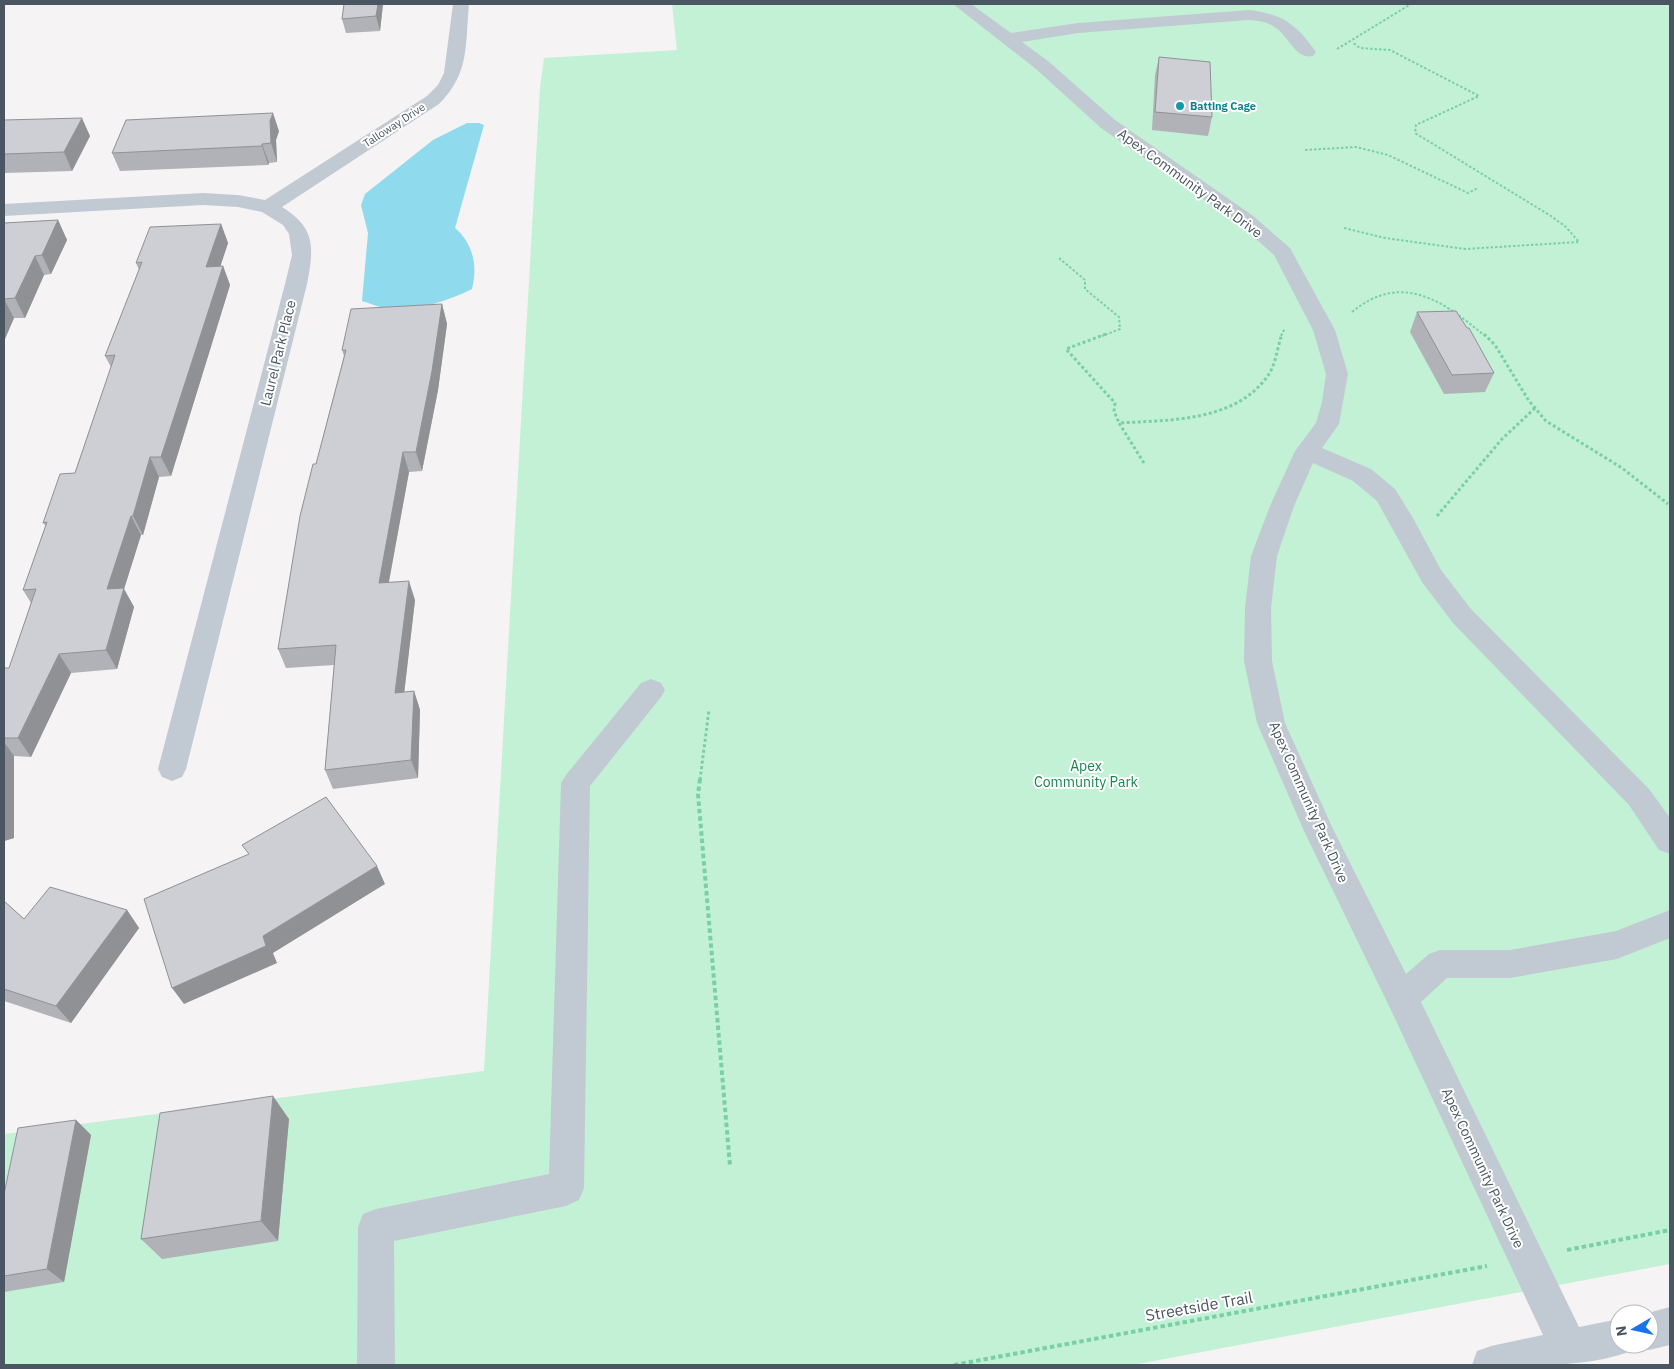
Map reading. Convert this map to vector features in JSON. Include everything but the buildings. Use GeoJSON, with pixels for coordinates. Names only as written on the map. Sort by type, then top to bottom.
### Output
{"type":"FeatureCollection","features":[{"type":"Feature","properties":{"kind":"street","name":"Talloway Drive"},"geometry":{"type":"LineString","coordinates":[[268,207],[433,100],[446,87],[453,73],[461,4]]}},
{"type":"Feature","properties":{"kind":"street","name":"Apex Community Park Drive"},"geometry":{"type":"LineString","coordinates":[[962,4],[1042,65],[1108,124],[1244,219],[1283,252],[1317,316],[1332,351],[1337,374],[1327,424],[1307,451],[1282,506],[1264,556],[1258,608],[1258,661],[1271,723],[1319,832],[1402,998],[1569,1349]]}},
{"type":"Feature","properties":{"kind":"street"},"geometry":{"type":"LineString","coordinates":[[1008,39],[1078,28],[1249,15],[1269,17],[1287,26],[1307,52]]}},
{"type":"Feature","properties":{"kind":"street","name":"Laurel Park Place"},"geometry":{"type":"LineString","coordinates":[[4,210],[203,199],[238,201],[268,207],[290,221],[299,234],[302,254],[172,769]]}},
{"type":"Feature","properties":{"kind":"street"},"geometry":{"type":"LineString","coordinates":[[1307,451],[1362,475],[1386,495],[1431,575],[1462,616],[1632,790],[1670,841]]}},
{"type":"Feature","properties":{"kind":"street"},"geometry":{"type":"LineString","coordinates":[[376,1365],[376,1227],[566,1188],[576,783],[651,690]]}},
{"type":"Feature","properties":{"kind":"street"},"geometry":{"type":"LineString","coordinates":[[1402,998],[1440,964],[1510,964],[1617,945],[1670,924]]}},
{"type":"Feature","properties":{"kind":"street"},"geometry":{"type":"LineString","coordinates":[[1491,1365],[1609,1340]]}},
{"type":"Feature","properties":{"kind":"path"},"geometry":{"type":"LineString","coordinates":[[1307,52],[1337,49],[1352,42],[1411,4]]}},
{"type":"Feature","properties":{"kind":"path"},"geometry":{"type":"LineString","coordinates":[[1344,228],[1385,238],[1465,248],[1579,242],[1566,227],[1551,216],[1456,156],[1415,133],[1416,125],[1479,96],[1390,50],[1360,48],[1352,42]]}},
{"type":"Feature","properties":{"kind":"path"},"geometry":{"type":"LineString","coordinates":[[1304,150],[1356,147],[1388,156],[1468,193],[1478,188]]}},
{"type":"Feature","properties":{"kind":"path"},"geometry":{"type":"LineString","coordinates":[[1059,258],[1085,280],[1084,289],[1120,317],[1120,329],[1066,349],[1115,403],[1114,411],[1119,423],[1144,463]]}},
{"type":"Feature","properties":{"kind":"path"},"geometry":{"type":"LineString","coordinates":[[1119,423],[1184,418],[1225,409],[1254,393],[1269,376],[1280,348],[1280,336],[1289,322],[1317,316],[1351,313],[1363,300],[1391,292],[1424,294],[1465,317],[1494,344],[1517,385],[1544,419],[1650,487],[1668,504]]}},
{"type":"Feature","properties":{"kind":"path"},"geometry":{"type":"LineString","coordinates":[[1409,534],[1434,519],[1502,439],[1535,407]]}},
{"type":"Feature","properties":{"kind":"path"},"geometry":{"type":"LineString","coordinates":[[709,710],[698,794],[730,1166]]}},
{"type":"Feature","properties":{"kind":"path"},"geometry":{"type":"LineString","coordinates":[[1620,1239],[1670,1230]]}},
{"type":"Feature","properties":{"kind":"path","name":"Streetside Trail"},"geometry":{"type":"LineString","coordinates":[[954,1365],[1448,1273]]}},
{"type":"Feature","properties":{"kind":"green space","name":"Apex Community Park"},"geometry":{"type":"Polygon","coordinates":[[[672,4],[1670,4],[1670,1264],[1133,1365],[4,1365],[4,1134],[484,1071],[540,88],[544,58],[677,50],[672,4]]]}},
{"type":"Feature","properties":{"kind":"water"},"geometry":{"type":"Polygon","coordinates":[[[467,123],[484,125],[455,228],[470,248],[474,264],[472,289],[452,298],[421,307],[389,309],[362,301],[368,233],[361,205],[365,194],[433,140],[467,123]]]}},
{"type":"Feature","properties":{"kind":"place","name":"Batting Cage"},"geometry":{"type":"Point","coordinates":[1180,106]}}]}
